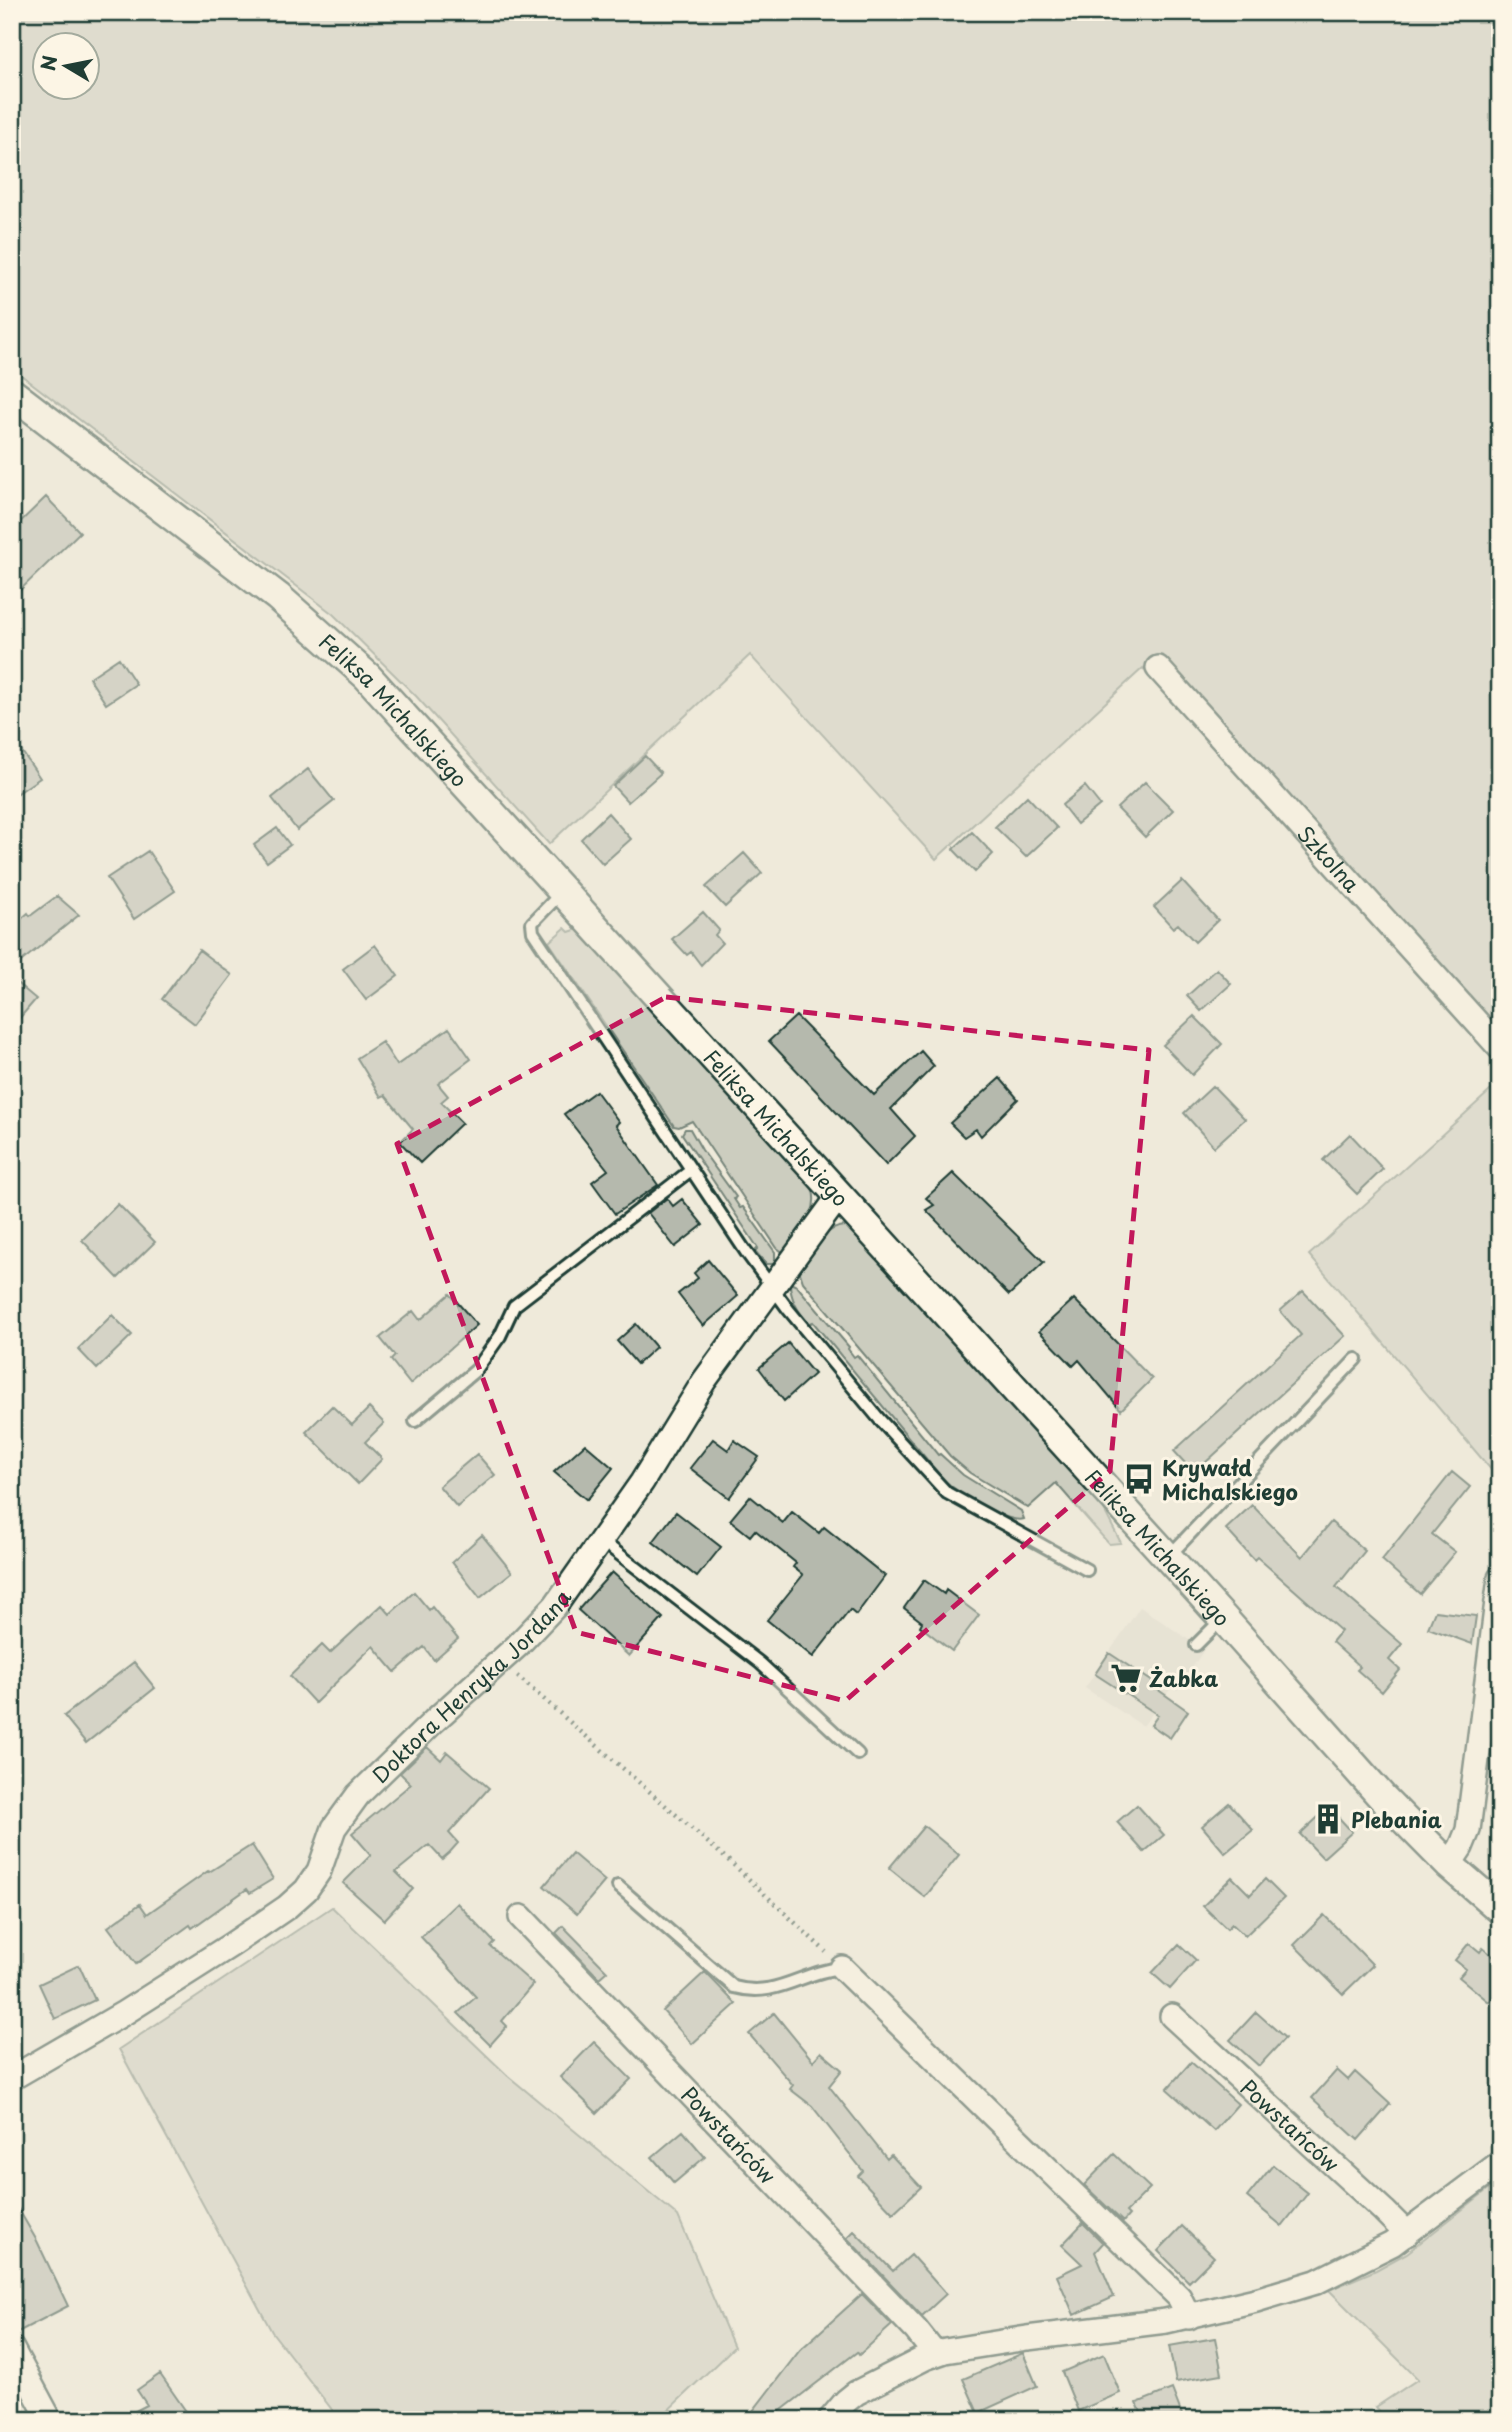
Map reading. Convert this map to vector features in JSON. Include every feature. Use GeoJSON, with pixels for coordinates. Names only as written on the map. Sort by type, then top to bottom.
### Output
{"type":"FeatureCollection","features":[{"type":"Feature","properties":{"kind":"street","name":"Feliksa Michalskiego"},"geometry":{"type":"LineString","coordinates":[[12,393],[278,597],[334,645],[406,718],[1366,1779],[1449,1865],[1500,1909]]}},
{"type":"Feature","properties":{"kind":"street","name":"Szkolna"},"geometry":{"type":"LineString","coordinates":[[1158,668],[1500,1048]]}},
{"type":"Feature","properties":{"kind":"street","name":"Doktora Henryka Jordana"},"geometry":{"type":"LineString","coordinates":[[12,2078],[232,1945],[297,1899],[314,1880],[329,1838],[353,1801],[555,1606],[656,1461],[704,1381],[774,1289],[839,1196]]}},
{"type":"Feature","properties":{"kind":"street"},"geometry":{"type":"LineString","coordinates":[[1449,1865],[1461,1847],[1468,1829],[1500,1578]]}},
{"type":"Feature","properties":{"kind":"street","name":"Powstańców"},"geometry":{"type":"LineString","coordinates":[[521,1917],[916,2330],[935,2354]]}},
{"type":"Feature","properties":{"kind":"street"},"geometry":{"type":"LineString","coordinates":[[842,1968],[1179,2297],[1189,2316]]}},
{"type":"Feature","properties":{"kind":"street","name":"Powstańców"},"geometry":{"type":"LineString","coordinates":[[1172,2016],[1407,2234]]}},
{"type":"Feature","properties":{"kind":"street"},"geometry":{"type":"LineString","coordinates":[[830,2420],[856,2393],[935,2354],[1000,2342],[1120,2328],[1189,2316],[1316,2282],[1375,2254],[1407,2234],[1500,2163]]}},
{"type":"Feature","properties":{"kind":"street"},"geometry":{"type":"LineString","coordinates":[[12,2349],[50,2420]]}},
{"type":"Feature","properties":{"kind":"lane"},"geometry":{"type":"LineString","coordinates":[[562,891],[532,923],[533,932],[691,1170],[774,1289],[880,1420],[941,1487],[957,1500],[1087,1570]]}},
{"type":"Feature","properties":{"kind":"lane"},"geometry":{"type":"LineString","coordinates":[[415,1421],[476,1370],[495,1344],[514,1307],[691,1170]]}},
{"type":"Feature","properties":{"kind":"lane"},"geometry":{"type":"LineString","coordinates":[[1168,1558],[1356,1359]]}},
{"type":"Feature","properties":{"kind":"lane"},"geometry":{"type":"LineString","coordinates":[[602,1541],[760,1664],[858,1754]]}},
{"type":"Feature","properties":{"kind":"lane"},"geometry":{"type":"LineString","coordinates":[[1196,1645],[1223,1618]]}},
{"type":"Feature","properties":{"kind":"lane"},"geometry":{"type":"LineString","coordinates":[[618,1886],[734,1987],[758,1991],[776,1988],[824,1969],[842,1968]]}},
{"type":"Feature","properties":{"kind":"path"},"geometry":{"type":"LineString","coordinates":[[500,1662],[736,1867],[842,1968]]}},
{"type":"Feature","properties":{"kind":"highlighted area"},"geometry":{"type":"Polygon","coordinates":[[[666,997],[1149,1050],[1110,1471],[845,1701],[576,1632],[397,1144],[666,997]]]}},
{"type":"Feature","properties":{"kind":"shaded area"},"geometry":{"type":"Polygon","coordinates":[[[12,12],[1500,12],[1500,1067],[1143,668],[936,859],[750,655],[549,844],[416,696],[333,614],[12,368],[12,12]]]}},
{"type":"Feature","properties":{"kind":"shaded area"},"geometry":{"type":"Polygon","coordinates":[[[565,928],[569,932],[578,929],[810,1183],[814,1193],[812,1211],[803,1229],[784,1253],[777,1248],[692,1121],[679,1127],[674,1126],[549,942],[565,928]]]}},
{"type":"Feature","properties":{"kind":"shaded area"},"geometry":{"type":"Polygon","coordinates":[[[1500,1082],[1500,1483],[1309,1255],[1500,1082]]]}},
{"type":"Feature","properties":{"kind":"shaded area"},"geometry":{"type":"Polygon","coordinates":[[[685,1129],[690,1129],[736,1197],[734,1199],[740,1208],[743,1207],[775,1252],[775,1264],[766,1264],[755,1251],[758,1248],[682,1134],[685,1129]]]}},
{"type":"Feature","properties":{"kind":"shaded area"},"geometry":{"type":"Polygon","coordinates":[[[845,1226],[851,1229],[1102,1506],[1121,1543],[1109,1544],[1056,1483],[1028,1508],[970,1473],[950,1456],[803,1282],[799,1270],[818,1242],[830,1231],[845,1226]]]}},
{"type":"Feature","properties":{"kind":"shaded area"},"geometry":{"type":"Polygon","coordinates":[[[790,1283],[797,1286],[849,1347],[854,1357],[857,1355],[938,1455],[963,1475],[1021,1511],[1024,1519],[1006,1517],[995,1512],[970,1499],[943,1479],[813,1322],[808,1324],[793,1300],[790,1283]]]}},
{"type":"Feature","properties":{"kind":"shaded area"},"geometry":{"type":"Polygon","coordinates":[[[1140,1607],[1204,1650],[1177,1690],[1172,1687],[1143,1726],[1085,1688],[1140,1607]]]}},
{"type":"Feature","properties":{"kind":"shaded area"},"geometry":{"type":"Polygon","coordinates":[[[332,1907],[508,2076],[678,2216],[734,2347],[658,2420],[340,2420],[272,2332],[119,2049],[332,1907]]]}},
{"type":"Feature","properties":{"kind":"shaded area"},"geometry":{"type":"Polygon","coordinates":[[[1500,2180],[1500,2420],[1387,2420],[1376,2407],[1418,2379],[1329,2290],[1407,2253],[1500,2180]]]}},
{"type":"Feature","properties":{"kind":"building"},"geometry":{"type":"Polygon","coordinates":[[[46,497],[80,532],[12,598],[12,530],[46,497]]]}},
{"type":"Feature","properties":{"kind":"building"},"geometry":{"type":"Polygon","coordinates":[[[119,658],[136,684],[106,704],[89,678],[119,658]]]}},
{"type":"Feature","properties":{"kind":"building"},"geometry":{"type":"Polygon","coordinates":[[[12,737],[40,778],[12,797],[12,737]]]}},
{"type":"Feature","properties":{"kind":"building"},"geometry":{"type":"Polygon","coordinates":[[[645,756],[661,773],[628,802],[613,786],[645,756]]]}},
{"type":"Feature","properties":{"kind":"building"},"geometry":{"type":"Polygon","coordinates":[[[308,769],[334,801],[297,830],[272,798],[308,769]]]}},
{"type":"Feature","properties":{"kind":"building"},"geometry":{"type":"Polygon","coordinates":[[[1145,782],[1173,810],[1145,837],[1117,808],[1145,782]]]}},
{"type":"Feature","properties":{"kind":"building"},"geometry":{"type":"Polygon","coordinates":[[[1085,786],[1100,805],[1077,824],[1062,805],[1085,786]]]}},
{"type":"Feature","properties":{"kind":"building"},"geometry":{"type":"Polygon","coordinates":[[[1027,796],[1057,828],[1026,857],[995,827],[1027,796]]]}},
{"type":"Feature","properties":{"kind":"building"},"geometry":{"type":"Polygon","coordinates":[[[608,813],[631,839],[603,864],[581,839],[608,813]]]}},
{"type":"Feature","properties":{"kind":"building"},"geometry":{"type":"Polygon","coordinates":[[[277,828],[290,845],[267,862],[254,845],[277,828]]]}},
{"type":"Feature","properties":{"kind":"building"},"geometry":{"type":"Polygon","coordinates":[[[972,832],[993,854],[975,872],[953,849],[972,832]]]}},
{"type":"Feature","properties":{"kind":"building"},"geometry":{"type":"Polygon","coordinates":[[[148,851],[175,891],[134,919],[107,878],[148,851]]]}},
{"type":"Feature","properties":{"kind":"building"},"geometry":{"type":"Polygon","coordinates":[[[744,853],[762,873],[725,907],[706,887],[744,853]]]}},
{"type":"Feature","properties":{"kind":"building"},"geometry":{"type":"Polygon","coordinates":[[[1182,881],[1218,920],[1195,942],[1178,924],[1173,928],[1154,907],[1182,881]]]}},
{"type":"Feature","properties":{"kind":"building"},"geometry":{"type":"Polygon","coordinates":[[[57,896],[79,915],[12,969],[12,927],[28,913],[30,916],[57,896]]]}},
{"type":"Feature","properties":{"kind":"building"},"geometry":{"type":"Polygon","coordinates":[[[703,912],[719,930],[715,935],[722,943],[701,965],[691,952],[687,955],[672,939],[703,912]]]}},
{"type":"Feature","properties":{"kind":"building"},"geometry":{"type":"Polygon","coordinates":[[[375,945],[398,976],[366,1000],[343,969],[375,945]]]}},
{"type":"Feature","properties":{"kind":"building"},"geometry":{"type":"Polygon","coordinates":[[[199,950],[232,975],[195,1024],[162,999],[199,950]]]}},
{"type":"Feature","properties":{"kind":"building"},"geometry":{"type":"Polygon","coordinates":[[[1217,969],[1231,984],[1201,1011],[1187,996],[1217,969]]]}},
{"type":"Feature","properties":{"kind":"building"},"geometry":{"type":"Polygon","coordinates":[[[12,979],[36,999],[12,1027],[12,979]]]}},
{"type":"Feature","properties":{"kind":"building"},"geometry":{"type":"Polygon","coordinates":[[[796,1016],[874,1095],[921,1051],[934,1066],[891,1109],[915,1136],[886,1165],[769,1041],[796,1016]]]}},
{"type":"Feature","properties":{"kind":"building"},"geometry":{"type":"Polygon","coordinates":[[[1194,1016],[1222,1044],[1192,1075],[1163,1045],[1194,1016]]]}},
{"type":"Feature","properties":{"kind":"building"},"geometry":{"type":"Polygon","coordinates":[[[449,1028],[471,1059],[438,1084],[448,1096],[441,1102],[462,1123],[420,1163],[400,1142],[413,1129],[385,1095],[381,1097],[357,1058],[382,1042],[397,1065],[449,1028]]]}},
{"type":"Feature","properties":{"kind":"building"},"geometry":{"type":"Polygon","coordinates":[[[1000,1078],[1018,1099],[981,1136],[976,1129],[964,1137],[950,1123],[1000,1078]]]}},
{"type":"Feature","properties":{"kind":"building"},"geometry":{"type":"Polygon","coordinates":[[[1213,1086],[1245,1119],[1214,1147],[1184,1113],[1213,1086]]]}},
{"type":"Feature","properties":{"kind":"building"},"geometry":{"type":"Polygon","coordinates":[[[596,1091],[619,1122],[616,1125],[658,1185],[615,1214],[592,1182],[608,1170],[564,1114],[596,1091]]]}},
{"type":"Feature","properties":{"kind":"building"},"geometry":{"type":"Polygon","coordinates":[[[1350,1134],[1383,1169],[1357,1194],[1323,1160],[1350,1134]]]}},
{"type":"Feature","properties":{"kind":"building"},"geometry":{"type":"Polygon","coordinates":[[[953,1173],[1044,1262],[1009,1295],[926,1210],[934,1205],[926,1198],[953,1173]]]}},
{"type":"Feature","properties":{"kind":"building"},"geometry":{"type":"Polygon","coordinates":[[[667,1198],[673,1206],[682,1199],[703,1225],[675,1247],[648,1213],[667,1198]]]}},
{"type":"Feature","properties":{"kind":"building"},"geometry":{"type":"Polygon","coordinates":[[[118,1204],[155,1242],[118,1278],[82,1240],[118,1204]]]}},
{"type":"Feature","properties":{"kind":"building"},"geometry":{"type":"Polygon","coordinates":[[[708,1260],[738,1296],[703,1326],[678,1294],[698,1278],[694,1273],[708,1260]]]}},
{"type":"Feature","properties":{"kind":"building"},"geometry":{"type":"Polygon","coordinates":[[[1303,1291],[1345,1336],[1194,1473],[1174,1451],[1301,1335],[1280,1311],[1303,1291]]]}},
{"type":"Feature","properties":{"kind":"building"},"geometry":{"type":"Polygon","coordinates":[[[450,1294],[477,1325],[410,1384],[391,1360],[395,1356],[380,1338],[413,1311],[420,1320],[450,1294]]]}},
{"type":"Feature","properties":{"kind":"building"},"geometry":{"type":"Polygon","coordinates":[[[1074,1299],[1152,1379],[1121,1410],[1079,1360],[1073,1366],[1039,1331],[1074,1299]]]}},
{"type":"Feature","properties":{"kind":"building"},"geometry":{"type":"Polygon","coordinates":[[[112,1315],[132,1335],[97,1369],[78,1349],[112,1315]]]}},
{"type":"Feature","properties":{"kind":"building"},"geometry":{"type":"Polygon","coordinates":[[[636,1324],[656,1347],[637,1364],[617,1341],[636,1324]]]}},
{"type":"Feature","properties":{"kind":"building"},"geometry":{"type":"Polygon","coordinates":[[[788,1343],[814,1374],[784,1401],[759,1368],[788,1343]]]}},
{"type":"Feature","properties":{"kind":"building"},"geometry":{"type":"Polygon","coordinates":[[[332,1406],[352,1425],[369,1408],[384,1423],[365,1442],[382,1459],[358,1484],[306,1432],[332,1406]]]}},
{"type":"Feature","properties":{"kind":"building"},"geometry":{"type":"Polygon","coordinates":[[[713,1439],[728,1450],[734,1440],[759,1457],[729,1498],[690,1468],[713,1439]]]}},
{"type":"Feature","properties":{"kind":"building"},"geometry":{"type":"Polygon","coordinates":[[[585,1444],[613,1468],[587,1500],[554,1472],[585,1444]]]}},
{"type":"Feature","properties":{"kind":"building"},"geometry":{"type":"Polygon","coordinates":[[[477,1454],[495,1475],[457,1507],[439,1486],[477,1454]]]}},
{"type":"Feature","properties":{"kind":"building"},"geometry":{"type":"Polygon","coordinates":[[[1452,1472],[1470,1487],[1432,1534],[1455,1552],[1420,1594],[1382,1560],[1452,1472]]]}},
{"type":"Feature","properties":{"kind":"building"},"geometry":{"type":"Polygon","coordinates":[[[750,1496],[783,1523],[792,1512],[819,1533],[824,1527],[885,1576],[856,1615],[850,1610],[813,1657],[767,1620],[803,1575],[793,1567],[796,1563],[755,1530],[750,1536],[730,1520],[750,1496]]]}},
{"type":"Feature","properties":{"kind":"building"},"geometry":{"type":"Polygon","coordinates":[[[1252,1505],[1302,1557],[1331,1522],[1365,1551],[1336,1587],[1402,1644],[1389,1660],[1400,1670],[1382,1692],[1357,1670],[1360,1667],[1332,1642],[1341,1631],[1257,1557],[1254,1560],[1226,1529],[1252,1505]]]}},
{"type":"Feature","properties":{"kind":"building"},"geometry":{"type":"Polygon","coordinates":[[[676,1512],[721,1547],[697,1577],[653,1542],[676,1512]]]}},
{"type":"Feature","properties":{"kind":"building"},"geometry":{"type":"Polygon","coordinates":[[[482,1535],[512,1572],[480,1598],[452,1562],[482,1535]]]}},
{"type":"Feature","properties":{"kind":"building"},"geometry":{"type":"Polygon","coordinates":[[[612,1572],[663,1618],[629,1656],[578,1610],[612,1572]]]}},
{"type":"Feature","properties":{"kind":"building"},"geometry":{"type":"Polygon","coordinates":[[[924,1580],[944,1594],[946,1590],[979,1615],[952,1651],[920,1626],[922,1622],[904,1608],[924,1580]]]}},
{"type":"Feature","properties":{"kind":"building"},"geometry":{"type":"Polygon","coordinates":[[[414,1592],[429,1610],[432,1607],[458,1639],[434,1660],[424,1647],[395,1672],[373,1646],[315,1703],[290,1676],[322,1645],[330,1653],[382,1605],[390,1614],[414,1592]]]}},
{"type":"Feature","properties":{"kind":"building"},"geometry":{"type":"Polygon","coordinates":[[[1435,1611],[1476,1616],[1472,1644],[1428,1628],[1435,1611]]]}},
{"type":"Feature","properties":{"kind":"building"},"geometry":{"type":"Polygon","coordinates":[[[1109,1653],[1159,1686],[1157,1689],[1188,1711],[1170,1738],[1151,1725],[1158,1715],[1095,1674],[1109,1653]]]}},
{"type":"Feature","properties":{"kind":"building"},"geometry":{"type":"Polygon","coordinates":[[[134,1662],[155,1688],[86,1743],[64,1716],[134,1662]]]}},
{"type":"Feature","properties":{"kind":"building"},"geometry":{"type":"Polygon","coordinates":[[[427,1747],[441,1760],[447,1752],[489,1788],[449,1833],[458,1843],[450,1852],[442,1859],[429,1845],[396,1872],[413,1889],[384,1920],[343,1883],[371,1855],[352,1833],[411,1784],[400,1773],[427,1747]]]}},
{"type":"Feature","properties":{"kind":"building"},"geometry":{"type":"Polygon","coordinates":[[[1229,1803],[1253,1830],[1225,1853],[1202,1826],[1229,1803]]]}},
{"type":"Feature","properties":{"kind":"building"},"geometry":{"type":"Polygon","coordinates":[[[1137,1805],[1164,1835],[1144,1852],[1117,1822],[1137,1805]]]}},
{"type":"Feature","properties":{"kind":"building","name":"Plebania"},"geometry":{"type":"Polygon","coordinates":[[[1329,1807],[1352,1832],[1323,1858],[1300,1834],[1329,1807]]]}},
{"type":"Feature","properties":{"kind":"building"},"geometry":{"type":"Polygon","coordinates":[[[924,1826],[959,1855],[925,1897],[889,1868],[924,1826]]]}},
{"type":"Feature","properties":{"kind":"building"},"geometry":{"type":"Polygon","coordinates":[[[252,1845],[273,1879],[250,1893],[247,1889],[136,1964],[108,1927],[140,1904],[147,1914],[208,1871],[252,1845]]]}},
{"type":"Feature","properties":{"kind":"building"},"geometry":{"type":"Polygon","coordinates":[[[572,1853],[605,1881],[577,1914],[544,1886],[572,1853]]]}},
{"type":"Feature","properties":{"kind":"building"},"geometry":{"type":"Polygon","coordinates":[[[1232,1877],[1250,1895],[1265,1879],[1284,1898],[1245,1936],[1232,1924],[1227,1929],[1203,1906],[1232,1877]]]}},
{"type":"Feature","properties":{"kind":"building"},"geometry":{"type":"Polygon","coordinates":[[[457,1903],[494,1942],[490,1946],[533,1984],[502,2021],[507,2026],[490,2045],[458,2013],[476,1997],[421,1937],[457,1903]]]}},
{"type":"Feature","properties":{"kind":"building"},"geometry":{"type":"Polygon","coordinates":[[[1324,1915],[1373,1965],[1343,1994],[1294,1945],[1324,1915]]]}},
{"type":"Feature","properties":{"kind":"building"},"geometry":{"type":"Polygon","coordinates":[[[563,1926],[607,1971],[599,1978],[556,1933],[563,1926]]]}},
{"type":"Feature","properties":{"kind":"building"},"geometry":{"type":"Polygon","coordinates":[[[1469,1943],[1480,1952],[1483,1948],[1500,1962],[1500,1989],[1489,2002],[1459,1977],[1466,1969],[1455,1960],[1469,1943]]]}},
{"type":"Feature","properties":{"kind":"building"},"geometry":{"type":"Polygon","coordinates":[[[1179,1944],[1196,1960],[1170,1989],[1152,1973],[1179,1944]]]}},
{"type":"Feature","properties":{"kind":"building"},"geometry":{"type":"Polygon","coordinates":[[[79,1965],[95,2000],[55,2019],[39,1984],[79,1965]]]}},
{"type":"Feature","properties":{"kind":"building"},"geometry":{"type":"Polygon","coordinates":[[[705,1972],[736,2004],[692,2044],[663,2011],[705,1972]]]}},
{"type":"Feature","properties":{"kind":"building"},"geometry":{"type":"Polygon","coordinates":[[[1256,2012],[1285,2038],[1259,2066],[1230,2040],[1256,2012]]]}},
{"type":"Feature","properties":{"kind":"building"},"geometry":{"type":"Polygon","coordinates":[[[774,2013],[813,2061],[821,2052],[842,2070],[829,2086],[887,2159],[891,2155],[921,2187],[893,2213],[858,2176],[863,2171],[812,2106],[790,2089],[793,2085],[749,2034],[774,2013]]]}},
{"type":"Feature","properties":{"kind":"building"},"geometry":{"type":"Polygon","coordinates":[[[594,2042],[631,2079],[597,2113],[560,2077],[594,2042]]]}},
{"type":"Feature","properties":{"kind":"building"},"geometry":{"type":"Polygon","coordinates":[[[1191,2062],[1238,2104],[1214,2131],[1167,2089],[1191,2062]]]}},
{"type":"Feature","properties":{"kind":"building"},"geometry":{"type":"Polygon","coordinates":[[[1337,2070],[1348,2080],[1355,2072],[1390,2104],[1358,2140],[1312,2098],[1337,2070]]]}},
{"type":"Feature","properties":{"kind":"building"},"geometry":{"type":"Polygon","coordinates":[[[683,2131],[705,2157],[674,2183],[652,2157],[683,2131]]]}},
{"type":"Feature","properties":{"kind":"building"},"geometry":{"type":"Polygon","coordinates":[[[1114,2154],[1150,2188],[1126,2212],[1129,2215],[1123,2222],[1084,2185],[1114,2154]]]}},
{"type":"Feature","properties":{"kind":"building"},"geometry":{"type":"Polygon","coordinates":[[[1273,2165],[1308,2193],[1282,2226],[1247,2197],[1273,2165]]]}},
{"type":"Feature","properties":{"kind":"building"},"geometry":{"type":"Polygon","coordinates":[[[12,2198],[37,2241],[68,2306],[12,2335],[12,2198]]]}},
{"type":"Feature","properties":{"kind":"building"},"geometry":{"type":"Polygon","coordinates":[[[1083,2223],[1103,2243],[1095,2252],[1114,2297],[1074,2315],[1057,2276],[1082,2264],[1062,2245],[1083,2223]]]}},
{"type":"Feature","properties":{"kind":"building"},"geometry":{"type":"Polygon","coordinates":[[[1182,2226],[1214,2257],[1189,2282],[1158,2251],[1182,2226]]]}},
{"type":"Feature","properties":{"kind":"building"},"geometry":{"type":"Polygon","coordinates":[[[854,2231],[893,2271],[911,2255],[946,2294],[922,2316],[847,2238],[854,2231]]]}},
{"type":"Feature","properties":{"kind":"building"},"geometry":{"type":"Polygon","coordinates":[[[862,2294],[892,2325],[859,2355],[857,2352],[769,2420],[746,2420],[800,2350],[862,2294]]]}},
{"type":"Feature","properties":{"kind":"building"},"geometry":{"type":"Polygon","coordinates":[[[1215,2338],[1222,2374],[1176,2382],[1169,2346],[1215,2338]]]}},
{"type":"Feature","properties":{"kind":"building"},"geometry":{"type":"Polygon","coordinates":[[[1023,2353],[1037,2386],[978,2413],[963,2379],[1023,2353]]]}},
{"type":"Feature","properties":{"kind":"building"},"geometry":{"type":"Polygon","coordinates":[[[1104,2354],[1120,2393],[1078,2411],[1062,2372],[1104,2354]]]}},
{"type":"Feature","properties":{"kind":"building"},"geometry":{"type":"Polygon","coordinates":[[[160,2374],[192,2420],[118,2420],[147,2405],[137,2390],[160,2374]]]}},
{"type":"Feature","properties":{"kind":"building"},"geometry":{"type":"Polygon","coordinates":[[[1172,2389],[1184,2420],[1144,2420],[1137,2403],[1172,2389]]]}},
{"type":"Feature","properties":{"kind":"place","name":"Krywałd Michalskiego"},"geometry":{"type":"Point","coordinates":[1139,1479]}},
{"type":"Feature","properties":{"kind":"place","name":"Żabka"},"geometry":{"type":"Point","coordinates":[1126,1678]}},
{"type":"Feature","properties":{"kind":"place","name":"Plebania"},"geometry":{"type":"Point","coordinates":[1328,1819]}}]}
